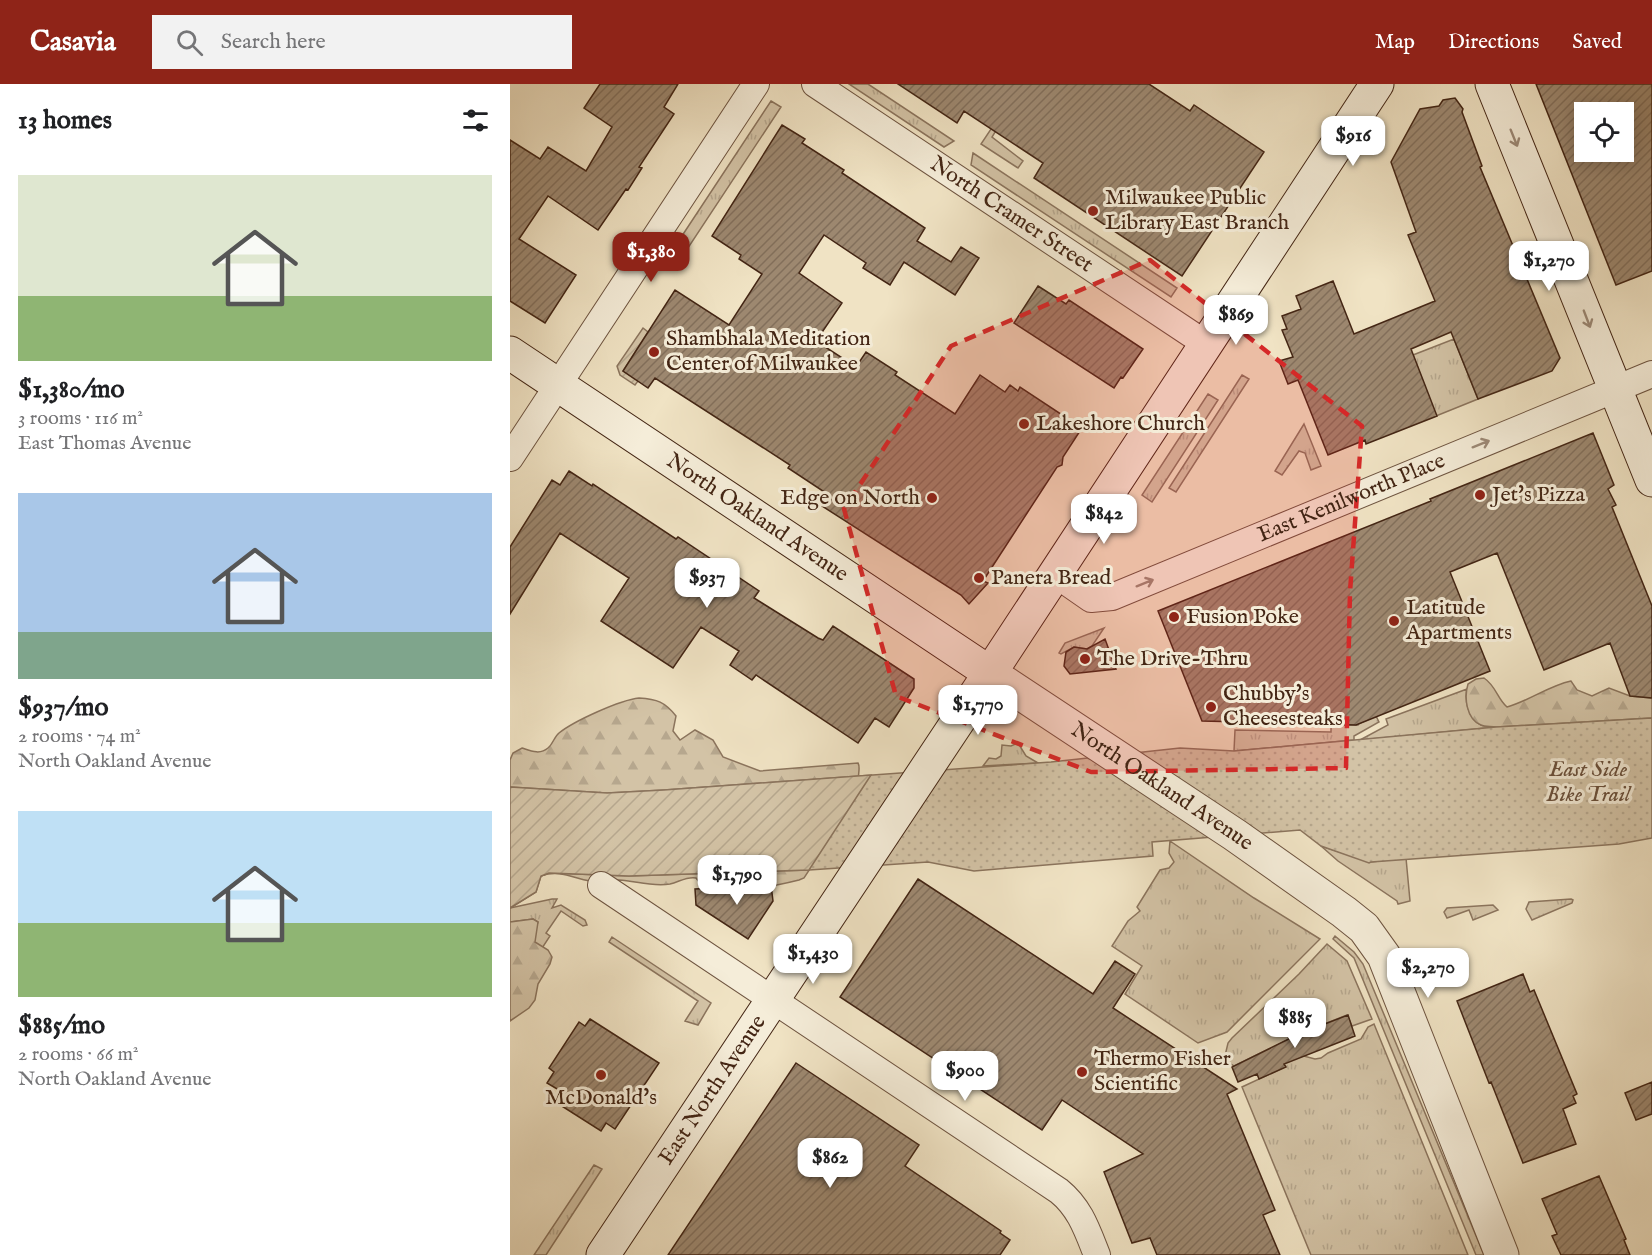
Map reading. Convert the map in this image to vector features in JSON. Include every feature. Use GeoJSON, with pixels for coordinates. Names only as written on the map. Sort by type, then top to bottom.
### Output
{"type":"FeatureCollection","features":[{"type":"Feature","properties":{"kind":"main road","name":"East North Avenue"},"geometry":{"type":"LineString","coordinates":[[603,1255],[990,673],[1377,84]]}},
{"type":"Feature","properties":{"kind":"main road"},"geometry":{"type":"LineString","coordinates":[[1492,84],[1652,480]]}},
{"type":"Feature","properties":{"kind":"main road","name":"North Oakland Avenue"},"geometry":{"type":"LineString","coordinates":[[510,353],[1235,835],[1364,928],[1384,956],[1502,1255]]}},
{"type":"Feature","properties":{"kind":"street"},"geometry":{"type":"LineString","coordinates":[[510,458],[756,84]]}},
{"type":"Feature","properties":{"kind":"street","name":"North Cramer Street"},"geometry":{"type":"LineString","coordinates":[[815,84],[1206,344]]}},
{"type":"Feature","properties":{"kind":"street","name":"East Kenilworth Place"},"geometry":{"type":"LineString","coordinates":[[1055,574],[1091,599],[1112,597],[1652,374]]}},
{"type":"Feature","properties":{"kind":"street"},"geometry":{"type":"LineString","coordinates":[[601,885],[1069,1199],[1081,1215],[1097,1255]]}},
{"type":"Feature","properties":{"kind":"highlighted area"},"geometry":{"type":"Polygon","coordinates":[[[1150,260],[1362,426],[1350,592],[1346,768],[1091,772],[896,696],[844,509],[951,346],[1150,260]]]}},
{"type":"Feature","properties":{"kind":"green space"},"geometry":{"type":"Polygon","coordinates":[[[849,84],[868,84],[954,141],[944,147],[849,84]]]}},
{"type":"Feature","properties":{"kind":"green space"},"geometry":{"type":"Polygon","coordinates":[[[771,101],[781,107],[678,263],[670,254],[771,101]]]}},
{"type":"Feature","properties":{"kind":"green space"},"geometry":{"type":"Polygon","coordinates":[[[993,126],[997,129],[992,137],[1023,161],[1018,168],[981,144],[993,126]]]}},
{"type":"Feature","properties":{"kind":"green space"},"geometry":{"type":"Polygon","coordinates":[[[973,153],[1177,288],[1171,297],[971,165],[973,153]]]}},
{"type":"Feature","properties":{"kind":"green space"},"geometry":{"type":"Polygon","coordinates":[[[643,328],[648,332],[623,371],[638,381],[635,385],[620,375],[617,366],[643,328]]]}},
{"type":"Feature","properties":{"kind":"green space"},"geometry":{"type":"Polygon","coordinates":[[[1454,339],[1478,399],[1436,416],[1413,355],[1454,339]]]}},
{"type":"Feature","properties":{"kind":"green space"},"geometry":{"type":"Polygon","coordinates":[[[1242,375],[1249,379],[1176,492],[1169,488],[1242,375]]]}},
{"type":"Feature","properties":{"kind":"green space"},"geometry":{"type":"Polygon","coordinates":[[[1208,394],[1218,400],[1152,502],[1142,495],[1208,394]]]}},
{"type":"Feature","properties":{"kind":"green space"},"geometry":{"type":"Polygon","coordinates":[[[1304,424],[1321,466],[1311,470],[1305,453],[1299,451],[1282,475],[1275,471],[1304,424]]]}},
{"type":"Feature","properties":{"kind":"green space"},"geometry":{"type":"Polygon","coordinates":[[[1104,628],[1092,646],[1087,649],[1074,647],[1059,653],[1065,643],[1104,628]]]}},
{"type":"Feature","properties":{"kind":"green space"},"geometry":{"type":"Polygon","coordinates":[[[1484,678],[1507,707],[1571,681],[1577,690],[1592,696],[1609,688],[1630,696],[1652,698],[1652,718],[1483,726],[1476,722],[1469,713],[1466,695],[1468,684],[1476,679],[1484,678]]]}},
{"type":"Feature","properties":{"kind":"green space"},"geometry":{"type":"Polygon","coordinates":[[[1467,689],[1467,704],[1473,719],[1483,726],[1496,727],[1360,740],[1388,725],[1386,719],[1467,689]]]}},
{"type":"Feature","properties":{"kind":"green space"},"geometry":{"type":"Polygon","coordinates":[[[639,698],[660,702],[672,711],[676,716],[673,731],[680,740],[695,730],[713,740],[723,757],[760,771],[858,763],[859,782],[510,825],[510,760],[513,753],[522,748],[535,752],[545,750],[559,733],[575,723],[609,707],[639,698]]]}},
{"type":"Feature","properties":{"kind":"green space"},"geometry":{"type":"Polygon","coordinates":[[[1376,716],[1379,722],[1354,736],[1354,740],[1234,751],[1235,730],[1331,732],[1331,725],[1358,725],[1376,716]]]}},
{"type":"Feature","properties":{"kind":"green space","name":"East Side Bike Trail"},"geometry":{"type":"Polygon","coordinates":[[[1652,718],[1652,838],[1619,844],[1369,863],[1321,846],[1300,830],[1152,842],[1153,856],[974,871],[928,862],[809,870],[629,876],[549,873],[541,876],[536,892],[510,908],[510,787],[607,793],[664,790],[1051,762],[1180,748],[1234,751],[1496,727],[1652,718]]]}},
{"type":"Feature","properties":{"kind":"green space"},"geometry":{"type":"Polygon","coordinates":[[[1018,743],[1026,756],[1038,763],[983,766],[989,758],[996,759],[1001,756],[1002,745],[1011,746],[1018,743]]]}},
{"type":"Feature","properties":{"kind":"green space"},"geometry":{"type":"Polygon","coordinates":[[[871,775],[809,870],[629,876],[549,873],[541,876],[536,892],[510,908],[510,787],[607,793],[871,775]]]}},
{"type":"Feature","properties":{"kind":"green space"},"geometry":{"type":"Polygon","coordinates":[[[1170,841],[1320,939],[1227,1032],[1198,1043],[1125,994],[1142,966],[1112,946],[1128,921],[1140,911],[1137,907],[1160,870],[1169,868],[1174,862],[1169,853],[1170,841]]]}},
{"type":"Feature","properties":{"kind":"green space"},"geometry":{"type":"Polygon","coordinates":[[[1321,846],[1371,862],[1406,858],[1410,901],[1398,904],[1321,846]]]}},
{"type":"Feature","properties":{"kind":"green space"},"geometry":{"type":"Polygon","coordinates":[[[823,849],[804,878],[739,890],[703,887],[696,878],[657,885],[619,880],[592,881],[563,874],[541,876],[534,852],[823,849]]]}},
{"type":"Feature","properties":{"kind":"green space"},"geometry":{"type":"Polygon","coordinates":[[[557,899],[552,908],[561,905],[585,920],[587,925],[583,926],[561,911],[546,933],[550,936],[510,997],[538,922],[533,919],[510,922],[510,908],[557,899]]]}},
{"type":"Feature","properties":{"kind":"green space"},"geometry":{"type":"Polygon","coordinates":[[[1571,899],[1572,903],[1532,920],[1526,909],[1529,902],[1571,899]]]}},
{"type":"Feature","properties":{"kind":"green space"},"geometry":{"type":"Polygon","coordinates":[[[1493,905],[1498,910],[1473,920],[1469,910],[1447,918],[1444,912],[1447,908],[1493,905]]]}},
{"type":"Feature","properties":{"kind":"green space"},"geometry":{"type":"Polygon","coordinates":[[[533,919],[538,922],[535,942],[548,950],[552,957],[538,984],[535,1000],[529,1008],[510,1021],[510,922],[533,919]]]}},
{"type":"Feature","properties":{"kind":"green space"},"geometry":{"type":"Polygon","coordinates":[[[1335,936],[1354,952],[1363,964],[1484,1255],[1476,1255],[1354,958],[1333,939],[1335,936]]]}},
{"type":"Feature","properties":{"kind":"green space"},"geometry":{"type":"Polygon","coordinates":[[[612,937],[711,1003],[698,1025],[685,1021],[698,1001],[609,942],[612,937]]]}},
{"type":"Feature","properties":{"kind":"green space"},"geometry":{"type":"Polygon","coordinates":[[[1327,944],[1347,961],[1372,1019],[1352,1026],[1347,1015],[1299,1034],[1234,1066],[1224,1060],[1228,1043],[1232,1038],[1327,944]]]}},
{"type":"Feature","properties":{"kind":"green space"},"geometry":{"type":"Polygon","coordinates":[[[1374,1024],[1468,1255],[1311,1255],[1242,1087],[1285,1067],[1282,1060],[1300,1055],[1315,1059],[1321,1058],[1361,1039],[1368,1027],[1374,1024]]]}},
{"type":"Feature","properties":{"kind":"green space"},"geometry":{"type":"Polygon","coordinates":[[[594,1165],[602,1169],[546,1255],[534,1255],[594,1165]]]}},
{"type":"Feature","properties":{"kind":"building"},"geometry":{"type":"Polygon","coordinates":[[[600,84],[678,84],[664,107],[674,114],[639,167],[642,168],[628,190],[626,189],[598,230],[548,196],[519,239],[576,275],[545,323],[510,301],[510,140],[540,159],[548,147],[586,171],[612,127],[584,108],[600,84]]]}},
{"type":"Feature","properties":{"kind":"building"},"geometry":{"type":"Polygon","coordinates":[[[898,84],[1149,84],[1190,111],[1194,105],[1264,152],[1182,276],[1034,178],[1043,163],[964,111],[957,123],[898,84]]]}},
{"type":"Feature","properties":{"kind":"building"},"geometry":{"type":"Polygon","coordinates":[[[1536,84],[1652,84],[1652,271],[1616,285],[1536,84]]]}},
{"type":"Feature","properties":{"kind":"building"},"geometry":{"type":"Polygon","coordinates":[[[1455,98],[1463,109],[1462,112],[1482,166],[1480,167],[1560,358],[1552,371],[1478,399],[1451,332],[1411,349],[1437,416],[1366,444],[1365,440],[1328,455],[1298,380],[1288,384],[1279,361],[1293,357],[1282,330],[1287,329],[1282,316],[1301,309],[1296,296],[1333,281],[1354,334],[1435,301],[1408,235],[1416,232],[1391,162],[1420,109],[1439,106],[1443,100],[1455,98]]]}},
{"type":"Feature","properties":{"kind":"building"},"geometry":{"type":"Polygon","coordinates":[[[782,125],[805,139],[802,143],[844,170],[842,173],[925,228],[917,241],[951,262],[961,247],[979,258],[955,295],[904,262],[890,285],[863,268],[866,263],[824,235],[799,273],[842,303],[816,341],[856,367],[866,352],[897,372],[895,375],[955,414],[980,375],[1005,392],[1010,385],[1018,391],[1020,387],[1082,428],[1063,457],[1062,465],[1057,467],[983,581],[988,583],[969,604],[961,595],[822,506],[829,495],[788,468],[790,465],[655,378],[648,388],[623,371],[675,290],[729,325],[762,274],[739,259],[741,255],[712,236],[782,125]]]}},
{"type":"Feature","properties":{"kind":"building"},"geometry":{"type":"Polygon","coordinates":[[[1038,286],[1066,304],[1069,300],[1143,349],[1114,388],[1014,323],[1038,286]]]}},
{"type":"Feature","properties":{"kind":"building"},"geometry":{"type":"Polygon","coordinates":[[[1593,433],[1614,485],[1608,489],[1616,505],[1612,507],[1652,606],[1652,698],[1630,696],[1610,643],[1544,670],[1497,553],[1450,572],[1490,671],[1356,725],[1202,721],[1158,611],[1593,433]]]}},
{"type":"Feature","properties":{"kind":"building"},"geometry":{"type":"Polygon","coordinates":[[[569,471],[592,486],[593,484],[676,539],[678,537],[759,591],[754,598],[818,638],[823,640],[833,626],[914,679],[914,688],[889,727],[875,718],[858,743],[756,675],[752,680],[730,665],[739,651],[701,627],[673,668],[601,621],[629,578],[560,533],[510,614],[510,547],[552,480],[560,485],[569,471]]]}},
{"type":"Feature","properties":{"kind":"building","name":"The Drive-Thru"},"geometry":{"type":"Polygon","coordinates":[[[1105,639],[1116,669],[1070,674],[1064,666],[1066,652],[1074,647],[1087,649],[1105,639]]]}},
{"type":"Feature","properties":{"kind":"building","name":"Thermo Fisher Scientific"},"geometry":{"type":"Polygon","coordinates":[[[918,879],[1093,994],[1115,961],[1135,974],[1113,1008],[1237,1089],[1227,1094],[1275,1210],[1263,1215],[1280,1255],[1157,1255],[1150,1238],[1132,1243],[1104,1172],[1143,1154],[1062,1100],[1042,1130],[840,997],[918,879]]]}},
{"type":"Feature","properties":{"kind":"building"},"geometry":{"type":"Polygon","coordinates":[[[771,885],[773,901],[748,939],[696,905],[695,889],[771,885]]]}},
{"type":"Feature","properties":{"kind":"building"},"geometry":{"type":"Polygon","coordinates":[[[1523,974],[1530,992],[1534,990],[1577,1094],[1573,1096],[1576,1103],[1563,1109],[1576,1144],[1523,1163],[1457,1001],[1523,974]]]}},
{"type":"Feature","properties":{"kind":"building"},"geometry":{"type":"Polygon","coordinates":[[[1348,1015],[1355,1036],[1284,1064],[1286,1067],[1259,1079],[1257,1074],[1238,1082],[1232,1067],[1299,1034],[1348,1015]]]}},
{"type":"Feature","properties":{"kind":"building","name":"McDonald's"},"geometry":{"type":"Polygon","coordinates":[[[590,1019],[659,1063],[615,1129],[606,1123],[601,1131],[557,1103],[564,1093],[547,1083],[554,1072],[549,1068],[579,1022],[585,1026],[590,1019]]]}},
{"type":"Feature","properties":{"kind":"building"},"geometry":{"type":"Polygon","coordinates":[[[796,1063],[919,1145],[905,1166],[1001,1231],[1000,1233],[1010,1240],[1000,1255],[668,1255],[796,1063]]]}},
{"type":"Feature","properties":{"kind":"building"},"geometry":{"type":"Polygon","coordinates":[[[1652,1082],[1652,1114],[1636,1120],[1625,1093],[1652,1082]]]}},
{"type":"Feature","properties":{"kind":"building"},"geometry":{"type":"Polygon","coordinates":[[[1599,1176],[1626,1239],[1624,1240],[1630,1255],[1561,1255],[1552,1236],[1557,1234],[1542,1199],[1599,1176]]]}},
{"type":"Feature","properties":{"kind":"place","name":"Milwaukee Public Library East Branch"},"geometry":{"type":"Point","coordinates":[1093,211]}},
{"type":"Feature","properties":{"kind":"place","name":"Shambhala Meditation Center of Milwaukee"},"geometry":{"type":"Point","coordinates":[654,352]}},
{"type":"Feature","properties":{"kind":"place","name":"Lakeshore Church"},"geometry":{"type":"Point","coordinates":[1024,424]}},
{"type":"Feature","properties":{"kind":"place","name":"Jet's Pizza"},"geometry":{"type":"Point","coordinates":[1480,495]}},
{"type":"Feature","properties":{"kind":"place","name":"Edge on North"},"geometry":{"type":"Point","coordinates":[932,498]}},
{"type":"Feature","properties":{"kind":"place","name":"Panera Bread"},"geometry":{"type":"Point","coordinates":[979,578]}},
{"type":"Feature","properties":{"kind":"place","name":"Fusion Poke"},"geometry":{"type":"Point","coordinates":[1174,617]}},
{"type":"Feature","properties":{"kind":"place","name":"Latitude Apartments"},"geometry":{"type":"Point","coordinates":[1394,621]}},
{"type":"Feature","properties":{"kind":"place","name":"The Drive-Thru"},"geometry":{"type":"Point","coordinates":[1085,659]}},
{"type":"Feature","properties":{"kind":"place","name":"Chubby's Cheesesteaks"},"geometry":{"type":"Point","coordinates":[1211,707]}},
{"type":"Feature","properties":{"kind":"place","name":"Thermo Fisher Scientific"},"geometry":{"type":"Point","coordinates":[1082,1072]}},
{"type":"Feature","properties":{"kind":"place","name":"McDonald's"},"geometry":{"type":"Point","coordinates":[601,1075]}}]}
